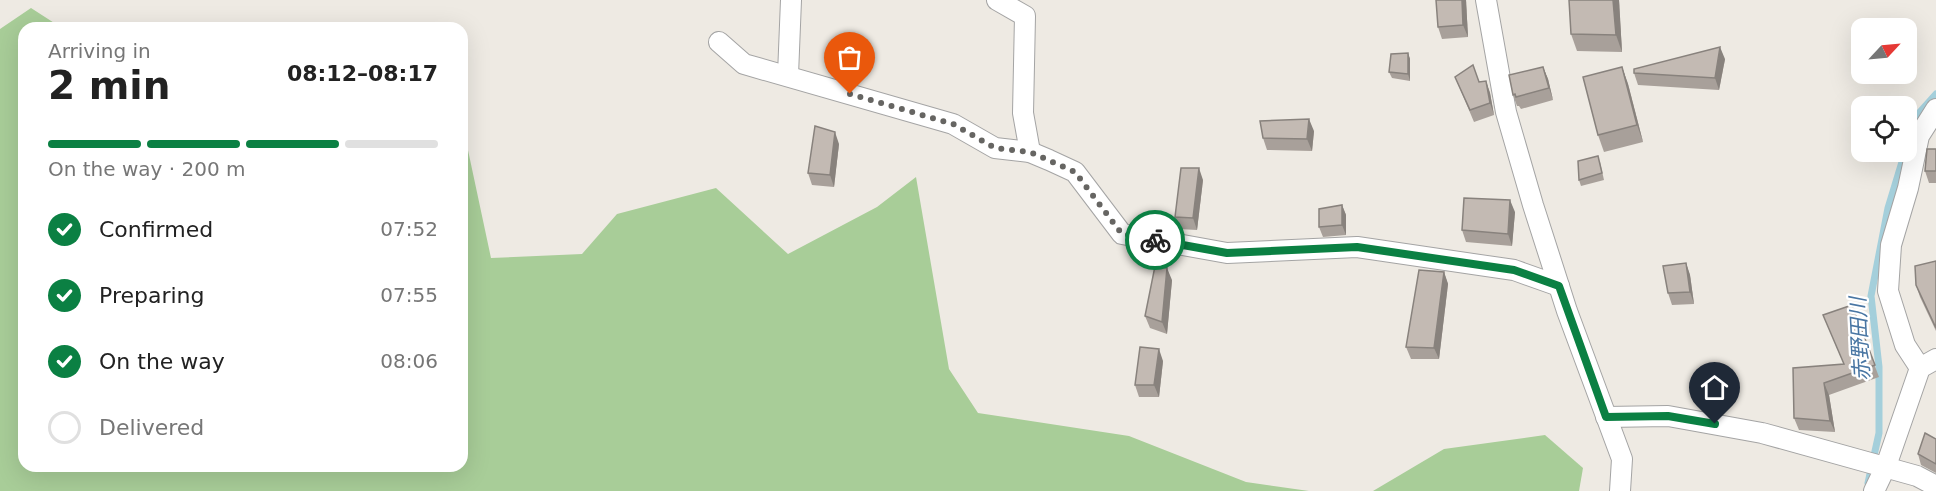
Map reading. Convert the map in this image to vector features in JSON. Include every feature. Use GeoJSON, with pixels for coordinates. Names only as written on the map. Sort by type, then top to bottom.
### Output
{"type":"FeatureCollection","features":[{"type":"Feature","properties":{"kind":"street"},"geometry":{"type":"LineString","coordinates":[[788,75],[791,0]]}},
{"type":"Feature","properties":{"kind":"street"},"geometry":{"type":"LineString","coordinates":[[997,0],[1025,16],[1023,113],[1030,152]]}},
{"type":"Feature","properties":{"kind":"street"},"geometry":{"type":"LineString","coordinates":[[1486,0],[1506,112],[1559,286],[1622,459],[1620,491]]}},
{"type":"Feature","properties":{"kind":"street"},"geometry":{"type":"LineString","coordinates":[[719,42],[744,64],[953,124],[995,148],[1030,152],[1075,172],[1122,234],[1227,253],[1357,247],[1514,270],[1559,286]]}},
{"type":"Feature","properties":{"kind":"street"},"geometry":{"type":"LineString","coordinates":[[1874,491],[1928,364],[1905,345],[1888,291],[1891,245],[1905,199],[1919,136],[1936,109]]}},
{"type":"Feature","properties":{"kind":"street"},"geometry":{"type":"LineString","coordinates":[[1606,417],[1668,416],[1762,433],[1886,466],[1917,476],[1936,486]]}},
{"type":"Feature","properties":{"kind":"green space"},"geometry":{"type":"Polygon","coordinates":[[[31,8],[53,22],[18,22],[18,472],[468,472],[468,150],[491,258],[582,254],[617,214],[716,188],[788,254],[877,207],[916,177],[949,369],[978,413],[1129,436],[1246,482],[1309,491],[0,491],[0,29],[31,8]]]}},
{"type":"Feature","properties":{"kind":"green space"},"geometry":{"type":"Polygon","coordinates":[[[1545,435],[1583,468],[1579,491],[1373,491],[1444,449],[1545,435]]]}},
{"type":"Feature","properties":{"kind":"building"},"geometry":{"type":"Polygon","coordinates":[[[1436,0],[1462,0],[1463,25],[1438,27],[1436,0]]]}},
{"type":"Feature","properties":{"kind":"building"},"geometry":{"type":"Polygon","coordinates":[[[1569,0],[1613,0],[1616,35],[1571,34],[1569,0]]]}},
{"type":"Feature","properties":{"kind":"building"},"geometry":{"type":"Polygon","coordinates":[[[1720,47],[1715,78],[1634,73],[1634,69],[1720,47]]]}},
{"type":"Feature","properties":{"kind":"building"},"geometry":{"type":"Polygon","coordinates":[[[1408,53],[1408,74],[1389,72],[1391,54],[1408,53]]]}},
{"type":"Feature","properties":{"kind":"building"},"geometry":{"type":"Polygon","coordinates":[[[1473,65],[1479,82],[1486,81],[1490,103],[1470,110],[1455,77],[1473,65]]]}},
{"type":"Feature","properties":{"kind":"building"},"geometry":{"type":"Polygon","coordinates":[[[1543,67],[1549,88],[1516,97],[1515,94],[1513,95],[1509,75],[1543,67]]]}},
{"type":"Feature","properties":{"kind":"building"},"geometry":{"type":"Polygon","coordinates":[[[1622,67],[1637,125],[1598,135],[1583,77],[1622,67]]]}},
{"type":"Feature","properties":{"kind":"building"},"geometry":{"type":"Polygon","coordinates":[[[1309,119],[1307,139],[1263,138],[1260,121],[1309,119]]]}},
{"type":"Feature","properties":{"kind":"building"},"geometry":{"type":"Polygon","coordinates":[[[815,126],[835,132],[830,175],[808,173],[815,126]]]}},
{"type":"Feature","properties":{"kind":"building"},"geometry":{"type":"Polygon","coordinates":[[[1927,149],[1936,149],[1936,171],[1925,171],[1927,149]]]}},
{"type":"Feature","properties":{"kind":"building"},"geometry":{"type":"Polygon","coordinates":[[[1598,156],[1602,173],[1579,180],[1578,161],[1598,156]]]}},
{"type":"Feature","properties":{"kind":"building"},"geometry":{"type":"Polygon","coordinates":[[[1181,168],[1199,168],[1193,218],[1175,217],[1181,168]]]}},
{"type":"Feature","properties":{"kind":"building"},"geometry":{"type":"Polygon","coordinates":[[[1464,198],[1510,200],[1508,234],[1462,230],[1464,198]]]}},
{"type":"Feature","properties":{"kind":"building"},"geometry":{"type":"Polygon","coordinates":[[[1342,205],[1342,225],[1319,227],[1319,209],[1342,205]]]}},
{"type":"Feature","properties":{"kind":"building"},"geometry":{"type":"Polygon","coordinates":[[[1936,261],[1936,328],[1916,285],[1915,266],[1936,261]]]}},
{"type":"Feature","properties":{"kind":"building"},"geometry":{"type":"Polygon","coordinates":[[[1686,263],[1690,292],[1668,293],[1663,266],[1686,263]]]}},
{"type":"Feature","properties":{"kind":"building"},"geometry":{"type":"Polygon","coordinates":[[[1155,266],[1167,268],[1162,322],[1145,316],[1155,266]]]}},
{"type":"Feature","properties":{"kind":"building"},"geometry":{"type":"Polygon","coordinates":[[[1419,270],[1444,272],[1434,348],[1406,347],[1419,270]]]}},
{"type":"Feature","properties":{"kind":"building"},"geometry":{"type":"Polygon","coordinates":[[[1852,305],[1875,365],[1824,383],[1830,421],[1794,418],[1793,368],[1844,364],[1823,315],[1852,305]]]}},
{"type":"Feature","properties":{"kind":"building"},"geometry":{"type":"Polygon","coordinates":[[[1140,347],[1159,349],[1154,385],[1135,385],[1140,347]]]}},
{"type":"Feature","properties":{"kind":"building"},"geometry":{"type":"Polygon","coordinates":[[[1925,433],[1936,439],[1936,464],[1918,454],[1925,433]]]}},
{"type":"Feature","properties":{"kind":"waterway","name":"赤野田川"},"geometry":{"type":"LineString","coordinates":[[1917,118],[1936,94]]}},
{"type":"Feature","properties":{"kind":"waterway","name":"赤野田川"},"geometry":{"type":"LineString","coordinates":[[1868,483],[1879,433],[1879,367],[1871,296],[1888,208],[1902,162]]}},
{"type":"Feature","properties":{"kind":"way so far"},"geometry":{"type":"LineString","coordinates":[[850,94],[953,124],[995,148],[1030,152],[1075,172],[1122,234],[1155,240]]}},
{"type":"Feature","properties":{"kind":"route"},"geometry":{"type":"LineString","coordinates":[[1155,240],[1227,253],[1357,247],[1514,270],[1559,286],[1606,417],[1668,416],[1715,424]]}}]}
